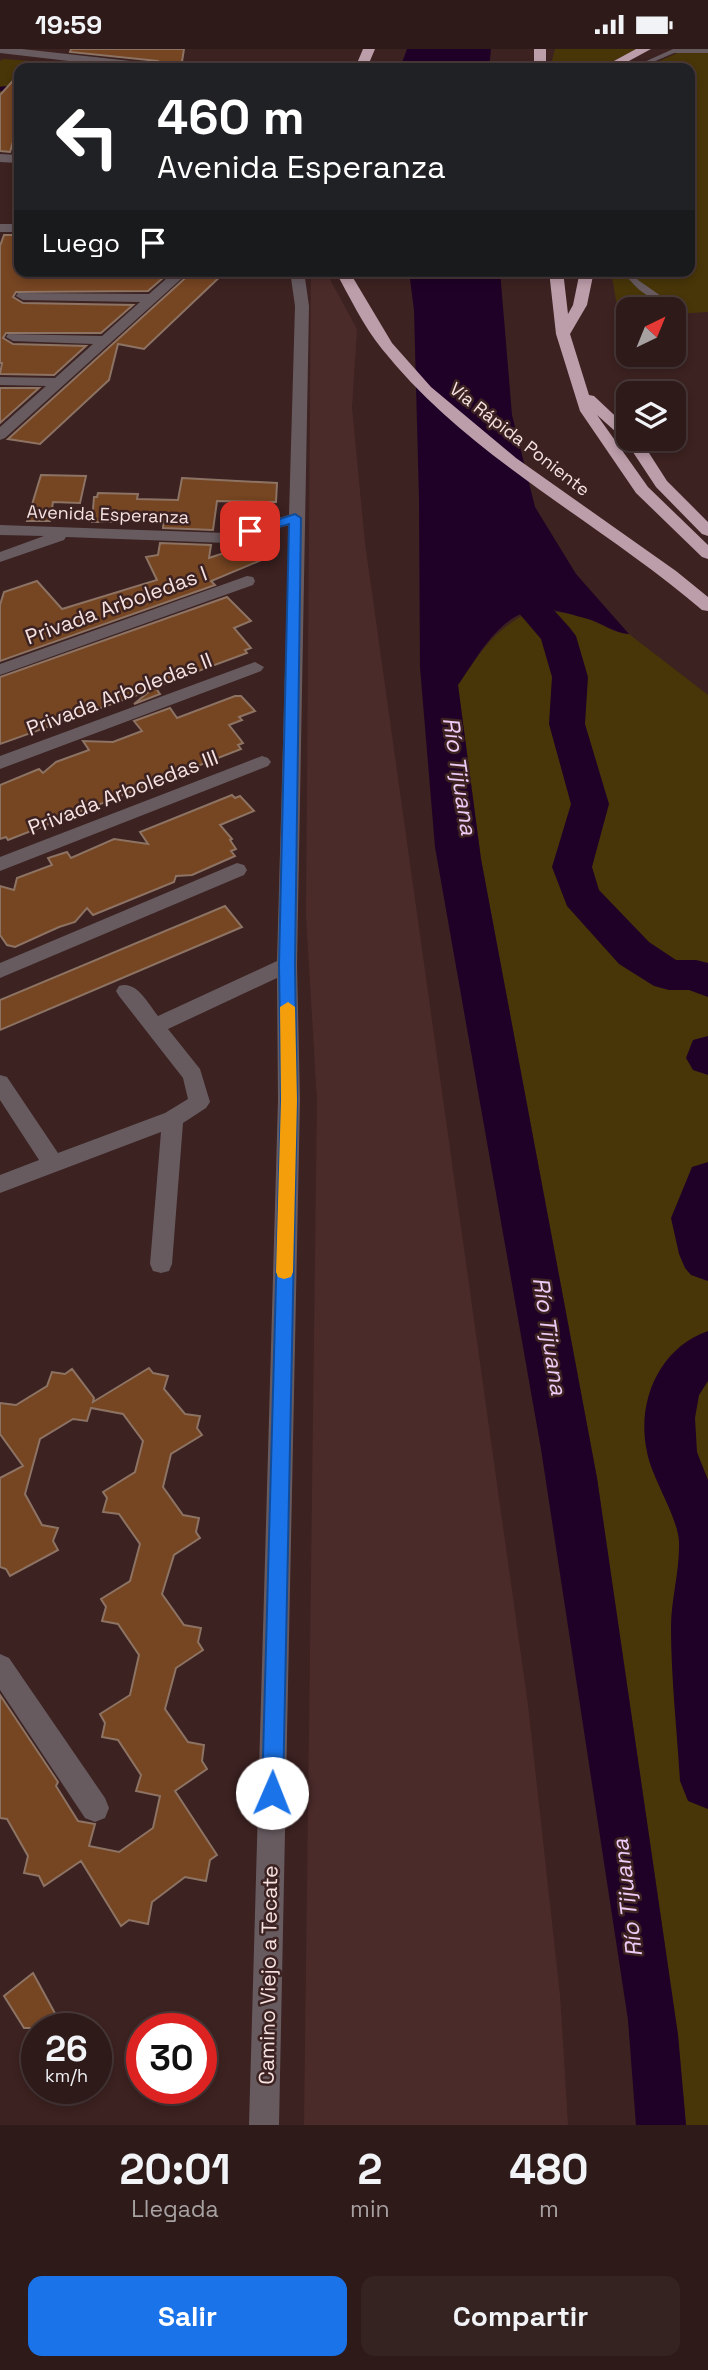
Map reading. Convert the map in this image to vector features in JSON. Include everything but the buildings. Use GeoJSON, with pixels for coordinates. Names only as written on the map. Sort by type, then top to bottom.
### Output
{"type":"FeatureCollection","features":[{"type":"Feature","properties":{"kind":"highway"},"geometry":{"type":"LineString","coordinates":[[617,63],[645,49]]}},
{"type":"Feature","properties":{"kind":"highway","name":"Vía Rápida Poniente"},"geometry":{"type":"LineString","coordinates":[[345,277],[357,302],[386,345],[426,390],[511,461],[603,525],[708,606]]}},
{"type":"Feature","properties":{"kind":"highway"},"geometry":{"type":"LineString","coordinates":[[557,277],[563,334],[587,411],[642,490],[708,554]]}},
{"type":"Feature","properties":{"kind":"highway"},"geometry":{"type":"LineString","coordinates":[[563,334],[580,305],[586,277]]}},
{"type":"Feature","properties":{"kind":"highway"},"geometry":{"type":"LineString","coordinates":[[579,389],[616,425]]}},
{"type":"Feature","properties":{"kind":"highway"},"geometry":{"type":"LineString","coordinates":[[639,451],[661,484],[708,531]]}},
{"type":"Feature","properties":{"kind":"street"},"geometry":{"type":"LineString","coordinates":[[0,50],[120,63]]}},
{"type":"Feature","properties":{"kind":"street"},"geometry":{"type":"LineString","coordinates":[[2,431],[177,277]]}},
{"type":"Feature","properties":{"kind":"street","name":"Camino Viejo a Tecate"},"geometry":{"type":"LineString","coordinates":[[264,2125],[289,1100],[287,965],[295,518],[302,306],[298,277]]}},
{"type":"Feature","properties":{"kind":"street"},"geometry":{"type":"LineString","coordinates":[[23,296],[154,298]]}},
{"type":"Feature","properties":{"kind":"street"},"geometry":{"type":"LineString","coordinates":[[13,337],[105,340]]}},
{"type":"Feature","properties":{"kind":"street"},"geometry":{"type":"LineString","coordinates":[[0,381],[60,382]]}},
{"type":"Feature","properties":{"kind":"street","name":"Avenida Esperanza"},"geometry":{"type":"LineString","coordinates":[[0,530],[227,538],[295,518]]}},
{"type":"Feature","properties":{"kind":"street"},"geometry":{"type":"LineString","coordinates":[[0,557],[73,532]]}},
{"type":"Feature","properties":{"kind":"street","name":"Privada Arboledas I"},"geometry":{"type":"LineString","coordinates":[[0,670],[247,582]]}},
{"type":"Feature","properties":{"kind":"street","name":"Privada Arboledas II"},"geometry":{"type":"LineString","coordinates":[[0,763],[255,667]]}},
{"type":"Feature","properties":{"kind":"street","name":"Privada Arboledas III"},"geometry":{"type":"LineString","coordinates":[[0,864],[262,762]]}},
{"type":"Feature","properties":{"kind":"street"},"geometry":{"type":"LineString","coordinates":[[0,971],[237,870]]}},
{"type":"Feature","properties":{"kind":"street"},"geometry":{"type":"LineString","coordinates":[[156,1026],[287,965]]}},
{"type":"Feature","properties":{"kind":"street"},"geometry":{"type":"LineString","coordinates":[[0,1184],[173,1119],[199,1102],[193,1075],[126,991]]}},
{"type":"Feature","properties":{"kind":"street"},"geometry":{"type":"LineString","coordinates":[[0,1083],[53,1164]]}},
{"type":"Feature","properties":{"kind":"street"},"geometry":{"type":"LineString","coordinates":[[161,1264],[173,1119]]}},
{"type":"Feature","properties":{"kind":"street"},"geometry":{"type":"LineString","coordinates":[[0,1667],[95,1808]]}},
{"type":"Feature","properties":{"kind":"lane"},"geometry":{"type":"LineString","coordinates":[[645,63],[673,51],[708,51]]}},
{"type":"Feature","properties":{"kind":"lane"},"geometry":{"type":"LineString","coordinates":[[631,277],[657,297]]}},
{"type":"Feature","properties":{"kind":"shaded area"},"geometry":{"type":"Polygon","coordinates":[[[555,49],[637,49],[609,63],[551,63],[555,49]]]}},
{"type":"Feature","properties":{"kind":"shaded area"},"geometry":{"type":"Polygon","coordinates":[[[687,49],[708,49],[708,312],[686,313],[686,297],[616,297],[616,300],[612,277],[695,277],[695,63],[655,63],[687,49]]]}},
{"type":"Feature","properties":{"kind":"shaded area"},"geometry":{"type":"Polygon","coordinates":[[[0,61],[32,61],[14,63],[14,93],[0,95],[0,61]]]}},
{"type":"Feature","properties":{"kind":"shaded area"},"geometry":{"type":"Polygon","coordinates":[[[311,277],[329,277],[357,329],[352,408],[365,543],[528,1705],[560,1995],[568,2125],[304,2125],[317,1100],[306,915],[311,277]]]}},
{"type":"Feature","properties":{"kind":"shaded area"},"geometry":{"type":"Polygon","coordinates":[[[533,610],[577,616],[629,634],[708,695],[708,2125],[686,2125],[678,2035],[597,1478],[481,859],[458,685],[498,633],[533,610]]]}},
{"type":"Feature","properties":{"kind":"water"},"geometry":{"type":"Polygon","coordinates":[[[407,49],[491,49],[490,63],[402,63],[407,49]]]}},
{"type":"Feature","properties":{"kind":"water"},"geometry":{"type":"Polygon","coordinates":[[[410,277],[500,277],[512,415],[535,507],[576,574],[629,634],[561,612],[534,610],[521,614],[499,629],[458,685],[481,859],[597,1478],[678,2035],[686,2125],[636,2125],[628,2020],[541,1449],[435,847],[420,667],[414,310],[410,277]]]}},
{"type":"Feature","properties":{"kind":"waterway"},"geometry":{"type":"LineString","coordinates":[[0,89],[14,88]]}},
{"type":"Feature","properties":{"kind":"waterway","name":"Río Tijuana"},"geometry":{"type":"LineString","coordinates":[[496,566],[558,636],[570,677],[567,724],[590,804],[572,867],[581,896],[634,953],[669,975],[696,975],[708,982]]}},
{"type":"Feature","properties":{"kind":"waterway","name":"Río Tijuana"},"geometry":{"type":"LineString","coordinates":[[708,1052],[708,1058]]}},
{"type":"Feature","properties":{"kind":"waterway","name":"Río Tijuana"},"geometry":{"type":"LineString","coordinates":[[708,1180],[694,1218],[702,1254],[708,1261]]}},
{"type":"Feature","properties":{"kind":"waterway","name":"Río Tijuana"},"geometry":{"type":"LineString","coordinates":[[708,1352],[691,1365],[675,1389],[670,1418],[672,1452],[705,1540],[698,1626],[708,1781]]}},
{"type":"Feature","properties":{"kind":"waterway","name":"Río Tijuana"},"geometry":{"type":"LineString","coordinates":[[705,1540],[708,1544]]}},
{"type":"Feature","properties":{"kind":"slow traffic"},"geometry":{"type":"LineString","coordinates":[[284,1272],[289,1100],[288,1007]]}},
{"type":"Feature","properties":{"kind":"route"},"geometry":{"type":"LineString","coordinates":[[250,531],[295,518],[287,965],[289,1100],[272,1793]]}}]}
